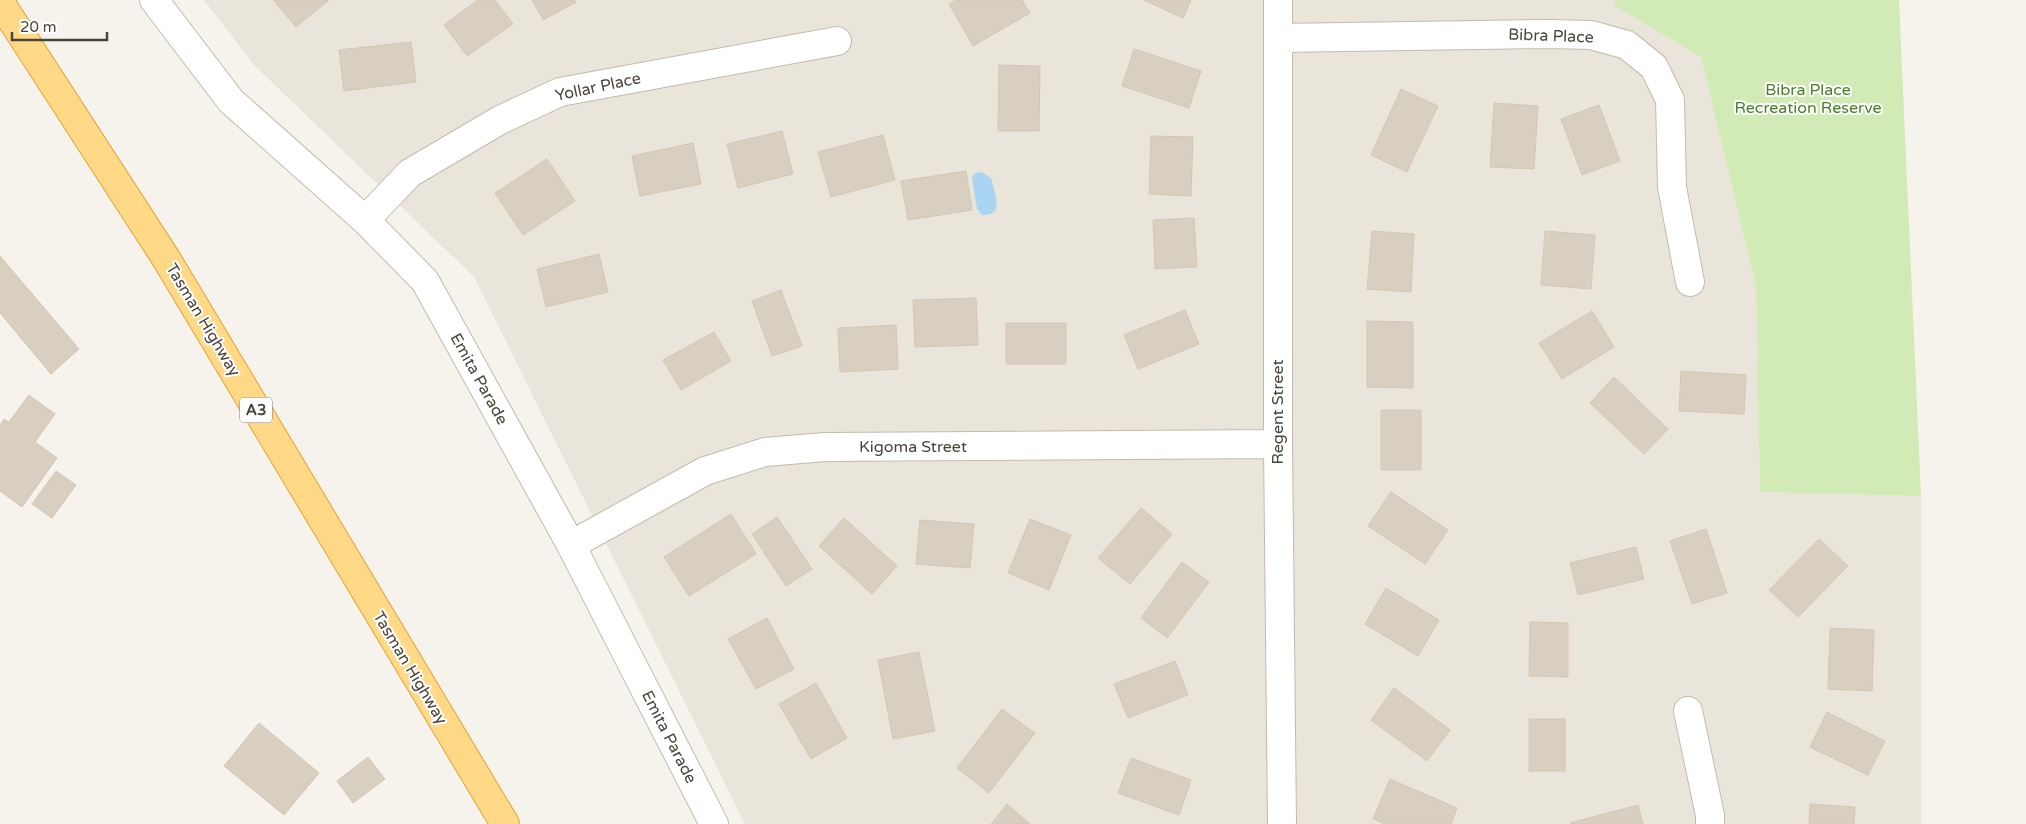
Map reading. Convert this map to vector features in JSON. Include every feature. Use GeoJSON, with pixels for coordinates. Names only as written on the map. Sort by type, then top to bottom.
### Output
{"type":"FeatureCollection","features":[{"type":"Feature","properties":{"kind":"highway","name":"Tasman Highway"},"geometry":{"type":"LineString","coordinates":[[0,2],[167,260],[505,824]]}},
{"type":"Feature","properties":{"kind":"street","name":"Emita Parade"},"geometry":{"type":"LineString","coordinates":[[154,0],[231,100],[365,220],[425,281],[571,545],[714,824]]}},
{"type":"Feature","properties":{"kind":"street","name":"Regent Street"},"geometry":{"type":"LineString","coordinates":[[1278,0],[1278,444],[1282,824]]}},
{"type":"Feature","properties":{"kind":"street","name":"Bibra Place"},"geometry":{"type":"LineString","coordinates":[[1279,38],[1549,34],[1591,35],[1627,45],[1654,67],[1670,100],[1672,186],[1690,282]]}},
{"type":"Feature","properties":{"kind":"street","name":"Yollar Place"},"geometry":{"type":"LineString","coordinates":[[365,220],[410,173],[500,120],[560,92],[838,41]]}},
{"type":"Feature","properties":{"kind":"street","name":"Kigoma Street"},"geometry":{"type":"LineString","coordinates":[[571,545],[705,471],[765,452],[825,448],[1278,444]]}},
{"type":"Feature","properties":{"kind":"street"},"geometry":{"type":"LineString","coordinates":[[1688,711],[1710,815],[1710,824]]}},
{"type":"Feature","properties":{"kind":"shaded area"},"geometry":{"type":"Polygon","coordinates":[[[204,0],[1615,0],[1615,6],[1701,57],[1756,287],[1760,492],[1921,496],[1921,824],[745,824],[474,277],[255,66],[204,0]]]}},
{"type":"Feature","properties":{"kind":"green space","name":"Bibra Place Recreation Reserve"},"geometry":{"type":"Polygon","coordinates":[[[1615,0],[1899,0],[1921,496],[1760,492],[1756,287],[1701,57],[1615,6],[1615,0]]]}},
{"type":"Feature","properties":{"kind":"water"},"geometry":{"type":"Polygon","coordinates":[[[981,172],[991,178],[997,202],[994,212],[982,215],[977,209],[972,178],[975,173],[981,172]]]}},
{"type":"Feature","properties":{"kind":"building"},"geometry":{"type":"Polygon","coordinates":[[[273,0],[329,0],[296,27],[273,0]]]}},
{"type":"Feature","properties":{"kind":"building"},"geometry":{"type":"Polygon","coordinates":[[[478,0],[495,0],[513,24],[467,56],[444,25],[478,0]]]}},
{"type":"Feature","properties":{"kind":"building"},"geometry":{"type":"Polygon","coordinates":[[[532,0],[574,0],[576,2],[543,20],[532,0]]]}},
{"type":"Feature","properties":{"kind":"building"},"geometry":{"type":"Polygon","coordinates":[[[956,0],[1022,0],[1030,13],[973,46],[949,4],[956,0]]]}},
{"type":"Feature","properties":{"kind":"building"},"geometry":{"type":"Polygon","coordinates":[[[1144,0],[1191,0],[1183,18],[1144,0]]]}},
{"type":"Feature","properties":{"kind":"building"},"geometry":{"type":"Polygon","coordinates":[[[411,42],[416,82],[344,91],[339,50],[411,42]]]}},
{"type":"Feature","properties":{"kind":"building"},"geometry":{"type":"Polygon","coordinates":[[[1134,49],[1201,71],[1189,108],[1122,86],[1134,49]]]}},
{"type":"Feature","properties":{"kind":"building"},"geometry":{"type":"Polygon","coordinates":[[[999,65],[1040,66],[1039,131],[998,131],[999,65]]]}},
{"type":"Feature","properties":{"kind":"building"},"geometry":{"type":"Polygon","coordinates":[[[1401,89],[1438,106],[1407,172],[1371,155],[1401,89]]]}},
{"type":"Feature","properties":{"kind":"building"},"geometry":{"type":"Polygon","coordinates":[[[1494,103],[1538,106],[1534,169],[1490,167],[1494,103]]]}},
{"type":"Feature","properties":{"kind":"building"},"geometry":{"type":"Polygon","coordinates":[[[1599,105],[1620,161],[1582,175],[1561,119],[1599,105]]]}},
{"type":"Feature","properties":{"kind":"building"},"geometry":{"type":"Polygon","coordinates":[[[782,131],[793,174],[738,188],[727,144],[782,131]]]}},
{"type":"Feature","properties":{"kind":"building"},"geometry":{"type":"Polygon","coordinates":[[[883,135],[895,180],[831,197],[818,152],[883,135]]]}},
{"type":"Feature","properties":{"kind":"building"},"geometry":{"type":"Polygon","coordinates":[[[1151,136],[1193,137],[1191,196],[1149,194],[1151,136]]]}},
{"type":"Feature","properties":{"kind":"building"},"geometry":{"type":"Polygon","coordinates":[[[693,143],[701,184],[640,196],[632,156],[693,143]]]}},
{"type":"Feature","properties":{"kind":"building"},"geometry":{"type":"Polygon","coordinates":[[[547,159],[575,201],[523,235],[495,193],[547,159]]]}},
{"type":"Feature","properties":{"kind":"building"},"geometry":{"type":"Polygon","coordinates":[[[966,171],[972,210],[908,220],[901,181],[966,171]]]}},
{"type":"Feature","properties":{"kind":"building"},"geometry":{"type":"Polygon","coordinates":[[[1194,218],[1197,267],[1155,269],[1153,220],[1194,218]]]}},
{"type":"Feature","properties":{"kind":"building"},"geometry":{"type":"Polygon","coordinates":[[[1372,231],[1414,234],[1411,292],[1367,289],[1372,231]]]}},
{"type":"Feature","properties":{"kind":"building"},"geometry":{"type":"Polygon","coordinates":[[[1545,231],[1595,235],[1591,289],[1541,285],[1545,231]]]}},
{"type":"Feature","properties":{"kind":"building"},"geometry":{"type":"Polygon","coordinates":[[[599,254],[608,292],[546,307],[537,269],[599,254]]]}},
{"type":"Feature","properties":{"kind":"building"},"geometry":{"type":"Polygon","coordinates":[[[0,256],[79,349],[51,374],[0,313],[0,256]]]}},
{"type":"Feature","properties":{"kind":"building"},"geometry":{"type":"Polygon","coordinates":[[[781,290],[802,346],[772,356],[752,301],[781,290]]]}},
{"type":"Feature","properties":{"kind":"building"},"geometry":{"type":"Polygon","coordinates":[[[976,298],[978,345],[915,347],[913,300],[976,298]]]}},
{"type":"Feature","properties":{"kind":"building"},"geometry":{"type":"Polygon","coordinates":[[[1185,310],[1199,344],[1138,369],[1124,335],[1185,310]]]}},
{"type":"Feature","properties":{"kind":"building"},"geometry":{"type":"Polygon","coordinates":[[[1592,311],[1614,347],[1562,379],[1539,343],[1592,311]]]}},
{"type":"Feature","properties":{"kind":"building"},"geometry":{"type":"Polygon","coordinates":[[[1367,321],[1413,322],[1413,388],[1367,387],[1367,321]]]}},
{"type":"Feature","properties":{"kind":"building"},"geometry":{"type":"Polygon","coordinates":[[[1006,323],[1066,323],[1066,364],[1006,364],[1006,323]]]}},
{"type":"Feature","properties":{"kind":"building"},"geometry":{"type":"Polygon","coordinates":[[[896,325],[898,369],[840,372],[838,328],[896,325]]]}},
{"type":"Feature","properties":{"kind":"building"},"geometry":{"type":"Polygon","coordinates":[[[714,332],[731,361],[681,390],[663,360],[714,332]]]}},
{"type":"Feature","properties":{"kind":"building"},"geometry":{"type":"Polygon","coordinates":[[[1681,371],[1746,375],[1744,414],[1679,411],[1681,371]]]}},
{"type":"Feature","properties":{"kind":"building"},"geometry":{"type":"Polygon","coordinates":[[[1614,377],[1668,429],[1644,454],[1590,403],[1614,377]]]}},
{"type":"Feature","properties":{"kind":"building"},"geometry":{"type":"Polygon","coordinates":[[[29,395],[55,414],[35,442],[57,458],[22,507],[0,491],[0,425],[4,419],[9,422],[29,395]]]}},
{"type":"Feature","properties":{"kind":"building"},"geometry":{"type":"Polygon","coordinates":[[[1381,410],[1421,410],[1421,470],[1381,470],[1381,410]]]}},
{"type":"Feature","properties":{"kind":"building"},"geometry":{"type":"Polygon","coordinates":[[[56,471],[76,485],[52,518],[32,504],[56,471]]]}},
{"type":"Feature","properties":{"kind":"building"},"geometry":{"type":"Polygon","coordinates":[[[1391,492],[1448,530],[1425,564],[1368,526],[1391,492]]]}},
{"type":"Feature","properties":{"kind":"building"},"geometry":{"type":"Polygon","coordinates":[[[1141,508],[1172,534],[1130,584],[1098,558],[1141,508]]]}},
{"type":"Feature","properties":{"kind":"building"},"geometry":{"type":"Polygon","coordinates":[[[731,514],[756,554],[689,596],[664,557],[731,514]]]}},
{"type":"Feature","properties":{"kind":"building"},"geometry":{"type":"Polygon","coordinates":[[[777,517],[812,569],[786,586],[752,534],[777,517]]]}},
{"type":"Feature","properties":{"kind":"building"},"geometry":{"type":"Polygon","coordinates":[[[844,518],[897,566],[872,594],[819,546],[844,518]]]}},
{"type":"Feature","properties":{"kind":"building"},"geometry":{"type":"Polygon","coordinates":[[[1030,519],[1071,535],[1049,590],[1008,573],[1030,519]]]}},
{"type":"Feature","properties":{"kind":"building"},"geometry":{"type":"Polygon","coordinates":[[[920,520],[974,524],[970,568],[916,564],[920,520]]]}},
{"type":"Feature","properties":{"kind":"building"},"geometry":{"type":"Polygon","coordinates":[[[1706,529],[1727,593],[1692,604],[1670,541],[1706,529]]]}},
{"type":"Feature","properties":{"kind":"building"},"geometry":{"type":"Polygon","coordinates":[[[1819,539],[1848,566],[1798,617],[1769,590],[1819,539]]]}},
{"type":"Feature","properties":{"kind":"building"},"geometry":{"type":"Polygon","coordinates":[[[1636,547],[1644,579],[1578,595],[1570,563],[1636,547]]]}},
{"type":"Feature","properties":{"kind":"building"},"geometry":{"type":"Polygon","coordinates":[[[1182,562],[1209,582],[1167,638],[1141,618],[1182,562]]]}},
{"type":"Feature","properties":{"kind":"building"},"geometry":{"type":"Polygon","coordinates":[[[1386,588],[1439,620],[1418,656],[1365,624],[1386,588]]]}},
{"type":"Feature","properties":{"kind":"building"},"geometry":{"type":"Polygon","coordinates":[[[767,618],[794,669],[756,689],[728,639],[767,618]]]}},
{"type":"Feature","properties":{"kind":"building"},"geometry":{"type":"Polygon","coordinates":[[[1530,622],[1568,623],[1568,677],[1529,676],[1530,622]]]}},
{"type":"Feature","properties":{"kind":"building"},"geometry":{"type":"Polygon","coordinates":[[[1830,628],[1874,630],[1872,691],[1828,689],[1830,628]]]}},
{"type":"Feature","properties":{"kind":"building"},"geometry":{"type":"Polygon","coordinates":[[[919,652],[935,731],[893,739],[878,660],[919,652]]]}},
{"type":"Feature","properties":{"kind":"building"},"geometry":{"type":"Polygon","coordinates":[[[1175,661],[1188,695],[1128,718],[1114,684],[1175,661]]]}},
{"type":"Feature","properties":{"kind":"building"},"geometry":{"type":"Polygon","coordinates":[[[816,683],[847,738],[811,759],[779,704],[816,683]]]}},
{"type":"Feature","properties":{"kind":"building"},"geometry":{"type":"Polygon","coordinates":[[[1394,688],[1450,730],[1427,761],[1371,720],[1394,688]]]}},
{"type":"Feature","properties":{"kind":"building"},"geometry":{"type":"Polygon","coordinates":[[[1002,709],[1035,733],[989,793],[957,768],[1002,709]]]}},
{"type":"Feature","properties":{"kind":"building"},"geometry":{"type":"Polygon","coordinates":[[[1827,712],[1885,741],[1868,775],[1810,747],[1827,712]]]}},
{"type":"Feature","properties":{"kind":"building"},"geometry":{"type":"Polygon","coordinates":[[[1529,719],[1565,719],[1565,771],[1529,771],[1529,719]]]}},
{"type":"Feature","properties":{"kind":"building"},"geometry":{"type":"Polygon","coordinates":[[[259,723],[319,773],[284,815],[224,766],[259,723]]]}},
{"type":"Feature","properties":{"kind":"building"},"geometry":{"type":"Polygon","coordinates":[[[368,757],[385,779],[353,803],[337,781],[368,757]]]}},
{"type":"Feature","properties":{"kind":"building"},"geometry":{"type":"Polygon","coordinates":[[[1131,758],[1191,780],[1179,815],[1118,793],[1131,758]]]}},
{"type":"Feature","properties":{"kind":"building"},"geometry":{"type":"Polygon","coordinates":[[[1390,779],[1457,808],[1451,824],[1385,824],[1373,819],[1390,779]]]}},
{"type":"Feature","properties":{"kind":"building"},"geometry":{"type":"Polygon","coordinates":[[[1007,804],[1030,824],[991,824],[1007,804]]]}},
{"type":"Feature","properties":{"kind":"building"},"geometry":{"type":"Polygon","coordinates":[[[1810,804],[1855,807],[1854,824],[1809,824],[1810,804]]]}},
{"type":"Feature","properties":{"kind":"building"},"geometry":{"type":"Polygon","coordinates":[[[1638,805],[1643,824],[1570,824],[1570,823],[1638,805]]]}}]}
